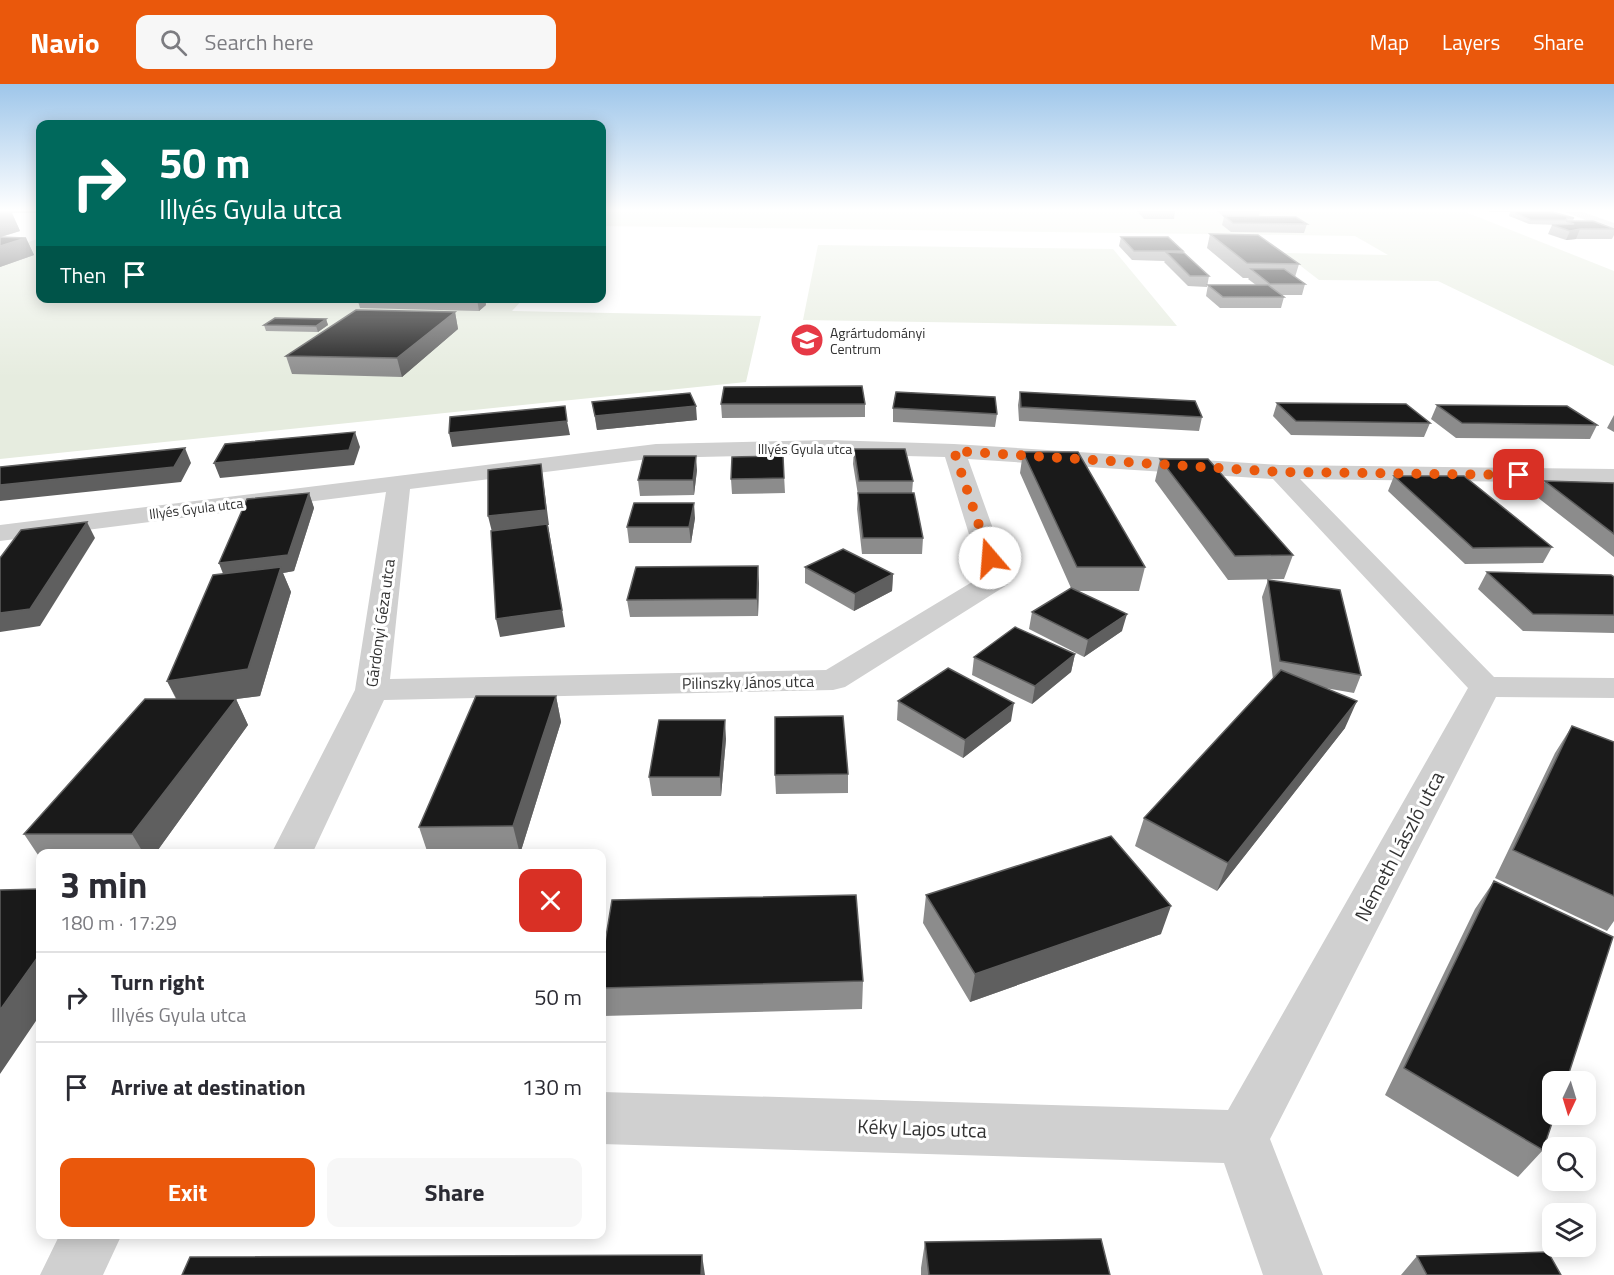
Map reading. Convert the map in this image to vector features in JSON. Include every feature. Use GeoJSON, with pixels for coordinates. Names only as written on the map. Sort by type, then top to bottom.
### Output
{"type":"FeatureCollection","features":[{"type":"Feature","properties":{"kind":"street","name":"Illyés Gyula utca"},"geometry":{"type":"LineString","coordinates":[[0,533],[656,451],[828,447],[954,451],[1280,472],[1614,476]]}},
{"type":"Feature","properties":{"kind":"street","name":"Pilinszky János utca"},"geometry":{"type":"LineString","coordinates":[[372,690],[833,680],[997,579],[954,451]]}},
{"type":"Feature","properties":{"kind":"street"},"geometry":{"type":"LineString","coordinates":[[1280,472],[1485,687],[1614,688]]}},
{"type":"Feature","properties":{"kind":"street","name":"Gárdonyi Géza utca"},"geometry":{"type":"LineString","coordinates":[[293,849],[372,690],[399,482]]}},
{"type":"Feature","properties":{"kind":"street","name":"Németh László utca"},"geometry":{"type":"LineString","coordinates":[[1242,1137],[1485,687]]}},
{"type":"Feature","properties":{"kind":"street","name":"Kéky Lajos utca"},"geometry":{"type":"LineString","coordinates":[[606,1118],[1242,1137]]}},
{"type":"Feature","properties":{"kind":"street"},"geometry":{"type":"LineString","coordinates":[[1242,1137],[1293,1275]]}},
{"type":"Feature","properties":{"kind":"street"},"geometry":{"type":"LineString","coordinates":[[70,1275],[90,1239]]}},
{"type":"Feature","properties":{"kind":"shaded area"},"geometry":{"type":"Polygon","coordinates":[[[0,267],[36,267],[36,303],[519,303],[512,311],[761,316],[746,382],[0,459],[0,267]]]}},
{"type":"Feature","properties":{"kind":"shaded area"},"geometry":{"type":"Polygon","coordinates":[[[814,267],[1128,267],[1177,326],[803,320],[814,267]]]}},
{"type":"Feature","properties":{"kind":"shaded area"},"geometry":{"type":"Polygon","coordinates":[[[1302,267],[1603,267],[1614,271],[1614,366],[1438,281],[1319,280],[1302,267]]]}},
{"type":"Feature","properties":{"kind":"building"},"geometry":{"type":"Polygon","coordinates":[[[1181,267],[1199,267],[1209,276],[1190,276],[1181,267]]]}},
{"type":"Feature","properties":{"kind":"building"},"geometry":{"type":"Polygon","coordinates":[[[1251,269],[1284,269],[1305,284],[1270,284],[1251,269]]]}},
{"type":"Feature","properties":{"kind":"building"},"geometry":{"type":"Polygon","coordinates":[[[1208,285],[1268,285],[1284,297],[1223,297],[1208,285]]]}},
{"type":"Feature","properties":{"kind":"building"},"geometry":{"type":"Polygon","coordinates":[[[356,310],[455,312],[397,358],[286,356],[356,310]]]}},
{"type":"Feature","properties":{"kind":"building"},"geometry":{"type":"Polygon","coordinates":[[[275,318],[326,319],[316,326],[264,325],[275,318]]]}},
{"type":"Feature","properties":{"kind":"building"},"geometry":{"type":"Polygon","coordinates":[[[862,386],[865,404],[721,404],[724,387],[862,386]]]}},
{"type":"Feature","properties":{"kind":"building"},"geometry":{"type":"Polygon","coordinates":[[[896,392],[995,397],[997,414],[893,408],[896,392]]]}},
{"type":"Feature","properties":{"kind":"building"},"geometry":{"type":"Polygon","coordinates":[[[1020,392],[1195,401],[1202,417],[1021,407],[1020,392]]]}},
{"type":"Feature","properties":{"kind":"building"},"geometry":{"type":"Polygon","coordinates":[[[690,393],[696,406],[595,416],[592,402],[690,393]]]}},
{"type":"Feature","properties":{"kind":"building"},"geometry":{"type":"Polygon","coordinates":[[[1277,403],[1406,404],[1430,423],[1296,421],[1277,403]]]}},
{"type":"Feature","properties":{"kind":"building"},"geometry":{"type":"Polygon","coordinates":[[[1437,405],[1567,406],[1597,425],[1462,423],[1437,405]]]}},
{"type":"Feature","properties":{"kind":"building"},"geometry":{"type":"Polygon","coordinates":[[[565,406],[567,421],[449,433],[450,417],[565,406]]]}},
{"type":"Feature","properties":{"kind":"building"},"geometry":{"type":"Polygon","coordinates":[[[355,432],[349,450],[214,463],[225,444],[355,432]]]}},
{"type":"Feature","properties":{"kind":"building"},"geometry":{"type":"Polygon","coordinates":[[[185,448],[174,467],[0,485],[0,467],[185,448]]]}},
{"type":"Feature","properties":{"kind":"building"},"geometry":{"type":"Polygon","coordinates":[[[854,449],[905,449],[913,481],[859,481],[854,449]]]}},
{"type":"Feature","properties":{"kind":"building"},"geometry":{"type":"Polygon","coordinates":[[[1023,452],[1078,452],[1145,567],[1077,567],[1023,452]]]}},
{"type":"Feature","properties":{"kind":"building"},"geometry":{"type":"Polygon","coordinates":[[[644,456],[696,456],[693,480],[638,480],[644,456]]]}},
{"type":"Feature","properties":{"kind":"building"},"geometry":{"type":"Polygon","coordinates":[[[783,456],[784,478],[731,479],[732,457],[783,456]]]}},
{"type":"Feature","properties":{"kind":"building"},"geometry":{"type":"Polygon","coordinates":[[[1160,459],[1208,459],[1293,555],[1235,556],[1160,459]]]}},
{"type":"Feature","properties":{"kind":"building"},"geometry":{"type":"Polygon","coordinates":[[[541,464],[546,510],[488,516],[488,470],[541,464]]]}},
{"type":"Feature","properties":{"kind":"building"},"geometry":{"type":"Polygon","coordinates":[[[1394,476],[1464,476],[1552,547],[1473,548],[1394,476]]]}},
{"type":"Feature","properties":{"kind":"building"},"geometry":{"type":"Polygon","coordinates":[[[1545,481],[1614,483],[1614,534],[1545,481]]]}},
{"type":"Feature","properties":{"kind":"building"},"geometry":{"type":"Polygon","coordinates":[[[309,493],[288,555],[219,563],[247,499],[309,493]]]}},
{"type":"Feature","properties":{"kind":"building"},"geometry":{"type":"Polygon","coordinates":[[[858,493],[914,493],[923,538],[863,538],[858,493]]]}},
{"type":"Feature","properties":{"kind":"building"},"geometry":{"type":"Polygon","coordinates":[[[634,503],[694,503],[689,527],[627,527],[634,503]]]}},
{"type":"Feature","properties":{"kind":"building"},"geometry":{"type":"Polygon","coordinates":[[[87,522],[30,609],[0,613],[0,558],[21,530],[87,522]]]}},
{"type":"Feature","properties":{"kind":"building"},"geometry":{"type":"Polygon","coordinates":[[[547,524],[562,610],[496,619],[491,531],[547,524]]]}},
{"type":"Feature","properties":{"kind":"building"},"geometry":{"type":"Polygon","coordinates":[[[843,549],[893,574],[855,594],[805,567],[843,549]]]}},
{"type":"Feature","properties":{"kind":"building"},"geometry":{"type":"Polygon","coordinates":[[[758,566],[757,599],[627,600],[636,567],[758,566]]]}},
{"type":"Feature","properties":{"kind":"building"},"geometry":{"type":"Polygon","coordinates":[[[281,567],[248,669],[167,681],[213,575],[281,567]]]}},
{"type":"Feature","properties":{"kind":"building"},"geometry":{"type":"Polygon","coordinates":[[[1487,572],[1611,575],[1614,577],[1614,615],[1533,614],[1487,572]]]}},
{"type":"Feature","properties":{"kind":"building"},"geometry":{"type":"Polygon","coordinates":[[[1268,580],[1340,590],[1361,675],[1280,661],[1268,580]]]}},
{"type":"Feature","properties":{"kind":"building"},"geometry":{"type":"Polygon","coordinates":[[[1071,588],[1127,614],[1088,640],[1032,612],[1071,588]]]}},
{"type":"Feature","properties":{"kind":"building"},"geometry":{"type":"Polygon","coordinates":[[[1015,627],[1075,654],[1035,686],[974,657],[1015,627]]]}},
{"type":"Feature","properties":{"kind":"building"},"geometry":{"type":"Polygon","coordinates":[[[948,668],[1014,703],[965,740],[898,701],[948,668]]]}},
{"type":"Feature","properties":{"kind":"building"},"geometry":{"type":"Polygon","coordinates":[[[1281,670],[1357,701],[1228,863],[1144,818],[1281,670]]]}},
{"type":"Feature","properties":{"kind":"building"},"geometry":{"type":"Polygon","coordinates":[[[476,696],[556,696],[513,826],[419,827],[476,696]]]}},
{"type":"Feature","properties":{"kind":"building"},"geometry":{"type":"Polygon","coordinates":[[[145,699],[236,699],[132,834],[24,834],[145,699]]]}},
{"type":"Feature","properties":{"kind":"building"},"geometry":{"type":"Polygon","coordinates":[[[843,716],[848,774],[775,775],[775,717],[843,716]]]}},
{"type":"Feature","properties":{"kind":"building"},"geometry":{"type":"Polygon","coordinates":[[[659,720],[725,720],[720,777],[649,777],[659,720]]]}},
{"type":"Feature","properties":{"kind":"building"},"geometry":{"type":"Polygon","coordinates":[[[1572,726],[1614,742],[1614,896],[1513,850],[1572,726]]]}},
{"type":"Feature","properties":{"kind":"building"},"geometry":{"type":"Polygon","coordinates":[[[1111,836],[1171,906],[975,974],[926,895],[1111,836]]]}},
{"type":"Feature","properties":{"kind":"building"},"geometry":{"type":"Polygon","coordinates":[[[1494,881],[1613,937],[1570,1071],[1542,1071],[1542,1125],[1551,1125],[1547,1137],[1542,1137],[1542,1149],[1404,1068],[1494,881]]]}},
{"type":"Feature","properties":{"kind":"building"},"geometry":{"type":"Polygon","coordinates":[[[36,889],[36,960],[0,1010],[0,890],[36,889]]]}},
{"type":"Feature","properties":{"kind":"building"},"geometry":{"type":"Polygon","coordinates":[[[856,895],[863,981],[606,988],[606,937],[612,900],[856,895]]]}},
{"type":"Feature","properties":{"kind":"building"},"geometry":{"type":"Polygon","coordinates":[[[1101,1239],[1110,1275],[929,1275],[925,1242],[1101,1239]]]}},
{"type":"Feature","properties":{"kind":"building"},"geometry":{"type":"Polygon","coordinates":[[[1542,1252],[1542,1257],[1551,1257],[1561,1275],[1427,1275],[1417,1256],[1542,1252]]]}},
{"type":"Feature","properties":{"kind":"building"},"geometry":{"type":"Polygon","coordinates":[[[702,1255],[701,1275],[182,1275],[190,1257],[702,1255]]]}},
{"type":"Feature","properties":{"kind":"place","name":"Agrártudományi Centrum"},"geometry":{"type":"Point","coordinates":[807,340]}},
{"type":"Feature","properties":{"kind":"route"},"geometry":{"type":"LineString","coordinates":[[990,558],[954,451],[1280,472],[1519,475]]}}]}
